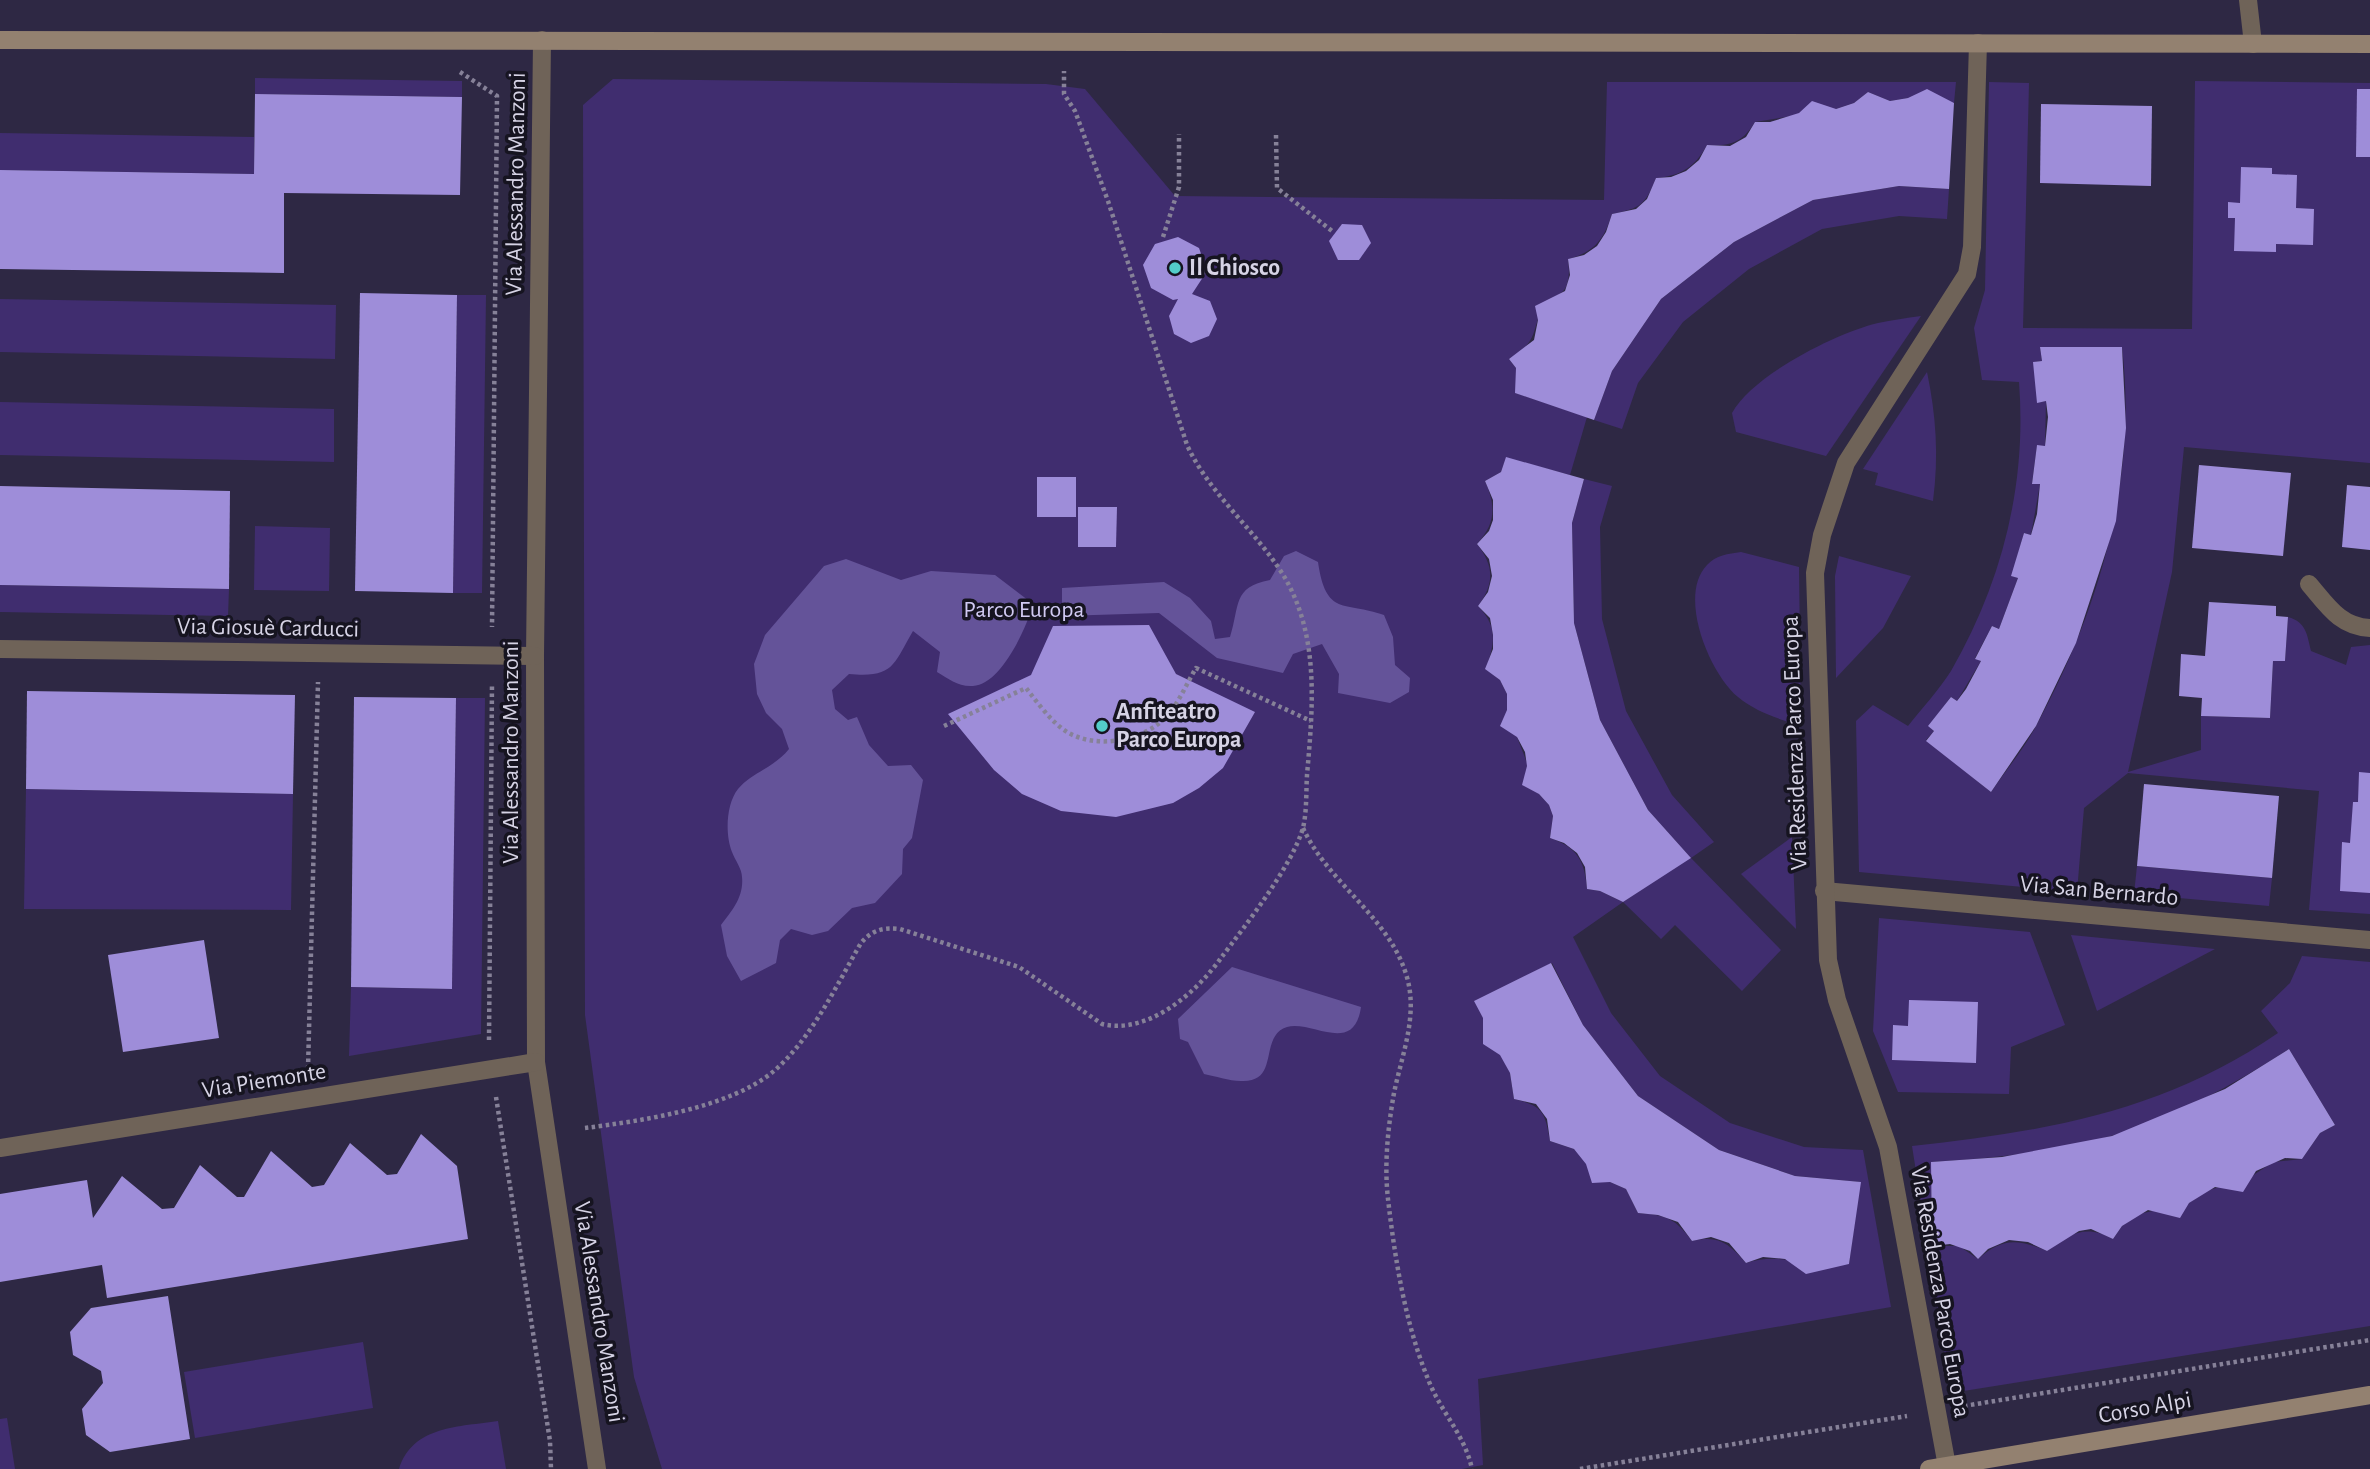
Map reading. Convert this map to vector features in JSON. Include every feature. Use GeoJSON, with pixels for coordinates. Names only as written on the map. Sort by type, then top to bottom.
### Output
{"type":"FeatureCollection","features":[{"type":"Feature","properties":{"kind":"street"},"geometry":{"type":"LineString","coordinates":[[2248,0],[2253,44]]}},
{"type":"Feature","properties":{"kind":"street"},"geometry":{"type":"LineString","coordinates":[[0,40],[2370,44]]}},
{"type":"Feature","properties":{"kind":"street","name":"Via Alessandro Manzoni"},"geometry":{"type":"LineString","coordinates":[[542,40],[535,656],[536,1062],[598,1466]]}},
{"type":"Feature","properties":{"kind":"street","name":"Via Residenza Parco Europa"},"geometry":{"type":"LineString","coordinates":[[1938,1467],[1937,1411],[1888,1147],[1831,980],[1824,891],[1815,573],[1835,494],[1853,450],[1967,274],[1972,247],[1978,43]]}},
{"type":"Feature","properties":{"kind":"street"},"geometry":{"type":"LineString","coordinates":[[2309,584],[2340,621],[2352,627],[2370,628]]}},
{"type":"Feature","properties":{"kind":"street","name":"Via Giosuè Carducci"},"geometry":{"type":"LineString","coordinates":[[0,649],[535,656]]}},
{"type":"Feature","properties":{"kind":"street","name":"Via San Bernardo"},"geometry":{"type":"LineString","coordinates":[[1824,891],[2370,940]]}},
{"type":"Feature","properties":{"kind":"street","name":"Via Piemonte"},"geometry":{"type":"LineString","coordinates":[[0,1149],[536,1062]]}},
{"type":"Feature","properties":{"kind":"street","name":"Corso Alpi"},"geometry":{"type":"LineString","coordinates":[[1938,1467],[2370,1395]]}},
{"type":"Feature","properties":{"kind":"path"},"geometry":{"type":"LineString","coordinates":[[585,1128],[678,1114],[751,1086],[782,1063],[813,1022],[867,936],[874,931],[891,928],[1019,967],[1102,1024],[1117,1027],[1140,1023],[1175,1004],[1217,964],[1273,883],[1303,828],[1312,668],[1298,608],[1281,571],[1198,468],[1187,445],[1108,201],[1075,111],[1064,94],[1064,70]]}},
{"type":"Feature","properties":{"kind":"path"},"geometry":{"type":"LineString","coordinates":[[448,71],[461,72],[497,96],[489,1028],[492,1069],[550,1441],[551,1469]]}},
{"type":"Feature","properties":{"kind":"path"},"geometry":{"type":"LineString","coordinates":[[1163,237],[1179,187],[1179,134]]}},
{"type":"Feature","properties":{"kind":"path"},"geometry":{"type":"LineString","coordinates":[[1276,135],[1277,188],[1332,231]]}},
{"type":"Feature","properties":{"kind":"path"},"geometry":{"type":"LineString","coordinates":[[307,1098],[318,653]]}},
{"type":"Feature","properties":{"kind":"path"},"geometry":{"type":"LineString","coordinates":[[944,726],[1026,688],[1068,733],[1090,741],[1114,741],[1135,737],[1167,715],[1196,668],[1311,721]]}},
{"type":"Feature","properties":{"kind":"path"},"geometry":{"type":"LineString","coordinates":[[1303,828],[1332,873],[1394,945],[1407,977],[1411,1015],[1390,1124],[1389,1209],[1404,1296],[1418,1352],[1432,1388],[1465,1446],[1472,1469]]}},
{"type":"Feature","properties":{"kind":"path"},"geometry":{"type":"LineString","coordinates":[[1580,1469],[2370,1340]]}},
{"type":"Feature","properties":{"kind":"green space"},"geometry":{"type":"Polygon","coordinates":[[[255,78],[462,81],[462,97],[255,94],[255,78]]]}},
{"type":"Feature","properties":{"kind":"green space","name":"Parco Europa"},"geometry":{"type":"Polygon","coordinates":[[[613,79],[1046,84],[1085,89],[1175,196],[1604,200],[1607,82],[1956,82],[1954,103],[1908,98],[1890,101],[1868,92],[1854,103],[1836,109],[1755,122],[1745,135],[1735,142],[1707,145],[1686,169],[1656,178],[1645,200],[1640,204],[1612,214],[1606,231],[1597,243],[1585,253],[1568,259],[1569,276],[1565,289],[1549,301],[1527,345],[1509,359],[1516,368],[1516,393],[1587,417],[1570,475],[1506,458],[1501,472],[1485,481],[1491,498],[1492,514],[1488,529],[1477,544],[1487,560],[1490,575],[1484,598],[1478,606],[1489,621],[1493,635],[1486,669],[1500,680],[1507,694],[1507,710],[1517,737],[1539,794],[1549,805],[1553,816],[1550,838],[1567,846],[1578,856],[1584,870],[1587,889],[1600,891],[1623,902],[1573,937],[1611,1013],[1660,1076],[1730,1123],[1804,1147],[1863,1150],[1891,1307],[1478,1379],[1483,1465],[1462,1469],[662,1469],[634,1377],[585,1015],[583,105],[613,79]],[[1552,963],[1475,1001],[1510,1073],[1514,1099],[1531,1104],[1541,1112],[1550,1141],[1574,1149],[1610,1182],[1626,1189],[1638,1213],[1669,1219],[1692,1241],[1709,1239],[1722,1242],[1746,1263],[1784,1259],[1849,1264],[1860,1182],[1795,1176],[1719,1150],[1638,1096],[1583,1025],[1552,963]]]}},
{"type":"Feature","properties":{"kind":"green space"},"geometry":{"type":"Polygon","coordinates":[[[2195,81],[2370,83],[2370,463],[2184,447],[2172,572],[2128,772],[2201,750],[2201,716],[2270,718],[2273,661],[2285,661],[2288,617],[2302,625],[2311,651],[2346,665],[2351,647],[2370,645],[2370,914],[2309,910],[2319,791],[2128,773],[2084,808],[2077,892],[1859,872],[1856,721],[1873,705],[1908,726],[1951,671],[1969,637],[1997,568],[2014,495],[2019,458],[2019,382],[1982,380],[1974,328],[1985,290],[1989,82],[2029,83],[2023,328],[2192,329],[2195,81]],[[2040,347],[2042,361],[2034,362],[2038,402],[2046,401],[2045,446],[2037,446],[2032,483],[2040,484],[2031,535],[2024,533],[2012,576],[2018,578],[1999,629],[1992,626],[1975,658],[1981,661],[1957,701],[1951,697],[1929,726],[1934,731],[1926,740],[1991,792],[2036,726],[2058,682],[2078,637],[2109,543],[2124,446],[2122,347],[2040,347]]]}},
{"type":"Feature","properties":{"kind":"green space"},"geometry":{"type":"Polygon","coordinates":[[[0,133],[254,137],[254,174],[0,170],[0,133]]]}},
{"type":"Feature","properties":{"kind":"green space"},"geometry":{"type":"Polygon","coordinates":[[[1899,186],[1949,189],[1947,219],[1899,216],[1822,229],[1749,269],[1683,322],[1638,383],[1622,429],[1594,420],[1612,371],[1661,299],[1734,242],[1813,200],[1899,186]]]}},
{"type":"Feature","properties":{"kind":"green space"},"geometry":{"type":"Polygon","coordinates":[[[457,295],[486,295],[482,593],[453,593],[457,295]]]}},
{"type":"Feature","properties":{"kind":"green space"},"geometry":{"type":"Polygon","coordinates":[[[0,299],[336,305],[335,359],[0,352],[0,299]]]}},
{"type":"Feature","properties":{"kind":"green space"},"geometry":{"type":"Polygon","coordinates":[[[1921,316],[1826,456],[1736,432],[1732,413],[1758,384],[1776,370],[1819,346],[1861,328],[1921,316]]]}},
{"type":"Feature","properties":{"kind":"green space"},"geometry":{"type":"Polygon","coordinates":[[[1927,372],[1936,436],[1933,501],[1875,485],[1878,473],[1863,469],[1927,372]]]}},
{"type":"Feature","properties":{"kind":"green space"},"geometry":{"type":"Polygon","coordinates":[[[0,402],[334,409],[334,462],[0,455],[0,402]]]}},
{"type":"Feature","properties":{"kind":"green space"},"geometry":{"type":"Polygon","coordinates":[[[1584,479],[1612,486],[1600,527],[1602,619],[1626,711],[1672,795],[1714,842],[1691,858],[1781,950],[1742,991],[1675,925],[1661,939],[1623,902],[1690,857],[1648,810],[1600,720],[1574,623],[1572,523],[1584,479]]]}},
{"type":"Feature","properties":{"kind":"green space"},"geometry":{"type":"Polygon","coordinates":[[[255,526],[330,528],[329,591],[254,590],[255,526]]]}},
{"type":"Feature","properties":{"kind":"green space"},"geometry":{"type":"Polygon","coordinates":[[[1296,551],[1318,562],[1321,579],[1332,599],[1348,607],[1384,615],[1393,637],[1395,665],[1410,678],[1409,692],[1390,703],[1338,693],[1339,674],[1322,644],[1293,654],[1283,673],[1217,658],[1159,613],[1062,616],[1062,588],[1164,582],[1190,598],[1211,621],[1215,639],[1230,637],[1243,593],[1258,583],[1270,580],[1284,556],[1296,551]]]}},
{"type":"Feature","properties":{"kind":"green space"},"geometry":{"type":"Polygon","coordinates":[[[1741,552],[1799,567],[1801,726],[1760,711],[1738,697],[1717,671],[1701,634],[1695,595],[1699,579],[1714,559],[1741,552]]]}},
{"type":"Feature","properties":{"kind":"green space"},"geometry":{"type":"Polygon","coordinates":[[[1839,556],[1911,576],[1883,628],[1836,678],[1835,576],[1839,556]]]}},
{"type":"Feature","properties":{"kind":"green space"},"geometry":{"type":"Polygon","coordinates":[[[846,559],[901,580],[931,571],[995,575],[1033,604],[1019,640],[1003,666],[983,683],[963,685],[937,672],[940,652],[913,631],[890,667],[875,674],[849,674],[832,690],[835,709],[848,720],[857,717],[869,745],[888,766],[911,765],[923,780],[912,838],[903,849],[902,874],[875,903],[852,908],[828,931],[812,935],[791,929],[780,940],[776,963],[741,981],[727,956],[721,925],[736,903],[742,884],[741,871],[728,837],[729,811],[738,789],[789,749],[782,729],[766,713],[757,694],[754,664],[765,635],[824,566],[846,559]]]}},
{"type":"Feature","properties":{"kind":"green space"},"geometry":{"type":"Polygon","coordinates":[[[0,585],[229,589],[228,616],[0,612],[0,585]]]}},
{"type":"Feature","properties":{"kind":"green space"},"geometry":{"type":"Polygon","coordinates":[[[456,698],[485,698],[481,1034],[349,1056],[351,987],[452,989],[456,698]]]}},
{"type":"Feature","properties":{"kind":"green space"},"geometry":{"type":"Polygon","coordinates":[[[26,789],[293,794],[291,910],[24,909],[26,789]]]}},
{"type":"Feature","properties":{"kind":"green space"},"geometry":{"type":"Polygon","coordinates":[[[1792,837],[1796,929],[1741,874],[1792,837]]]}},
{"type":"Feature","properties":{"kind":"green space"},"geometry":{"type":"Polygon","coordinates":[[[2137,866],[2272,878],[2269,906],[2134,894],[2137,866]]]}},
{"type":"Feature","properties":{"kind":"green space"},"geometry":{"type":"Polygon","coordinates":[[[1879,918],[2030,932],[2065,1025],[2011,1047],[2009,1094],[1898,1092],[1873,1031],[1879,918]]]}},
{"type":"Feature","properties":{"kind":"green space"},"geometry":{"type":"Polygon","coordinates":[[[2071,935],[2215,949],[2097,1011],[2071,935]]]}},
{"type":"Feature","properties":{"kind":"green space"},"geometry":{"type":"Polygon","coordinates":[[[2302,956],[2370,962],[2370,1326],[1951,1393],[1912,1146],[2056,1125],[2102,1114],[2192,1082],[2235,1060],[2278,1033],[2261,1011],[2290,983],[2302,956]],[[2289,1049],[2203,1099],[2134,1129],[2044,1151],[1931,1162],[1932,1246],[1959,1246],[1978,1259],[1995,1247],[2011,1242],[2028,1244],[2047,1251],[2063,1239],[2086,1231],[2104,1234],[2113,1239],[2122,1226],[2139,1214],[2189,1203],[2206,1191],[2249,1178],[2273,1162],[2302,1159],[2320,1133],[2335,1125],[2289,1049]]]}},
{"type":"Feature","properties":{"kind":"green space"},"geometry":{"type":"Polygon","coordinates":[[[1232,967],[1361,1007],[1357,1022],[1350,1030],[1341,1033],[1297,1026],[1278,1032],[1261,1075],[1253,1080],[1236,1081],[1204,1074],[1188,1042],[1180,1039],[1178,1019],[1232,967]]]}},
{"type":"Feature","properties":{"kind":"green space"},"geometry":{"type":"Polygon","coordinates":[[[363,1342],[373,1408],[195,1438],[184,1372],[363,1342]]]}},
{"type":"Feature","properties":{"kind":"green space"},"geometry":{"type":"Polygon","coordinates":[[[7,1418],[15,1469],[0,1469],[0,1419],[7,1418]]]}},
{"type":"Feature","properties":{"kind":"green space"},"geometry":{"type":"Polygon","coordinates":[[[498,1421],[506,1469],[399,1469],[415,1444],[426,1436],[454,1427],[498,1421]]]}},
{"type":"Feature","properties":{"kind":"building"},"geometry":{"type":"Polygon","coordinates":[[[1927,89],[1954,103],[1949,189],[1899,186],[1813,200],[1734,242],[1661,299],[1612,371],[1594,420],[1515,393],[1516,368],[1509,359],[1534,340],[1538,320],[1535,306],[1565,291],[1570,275],[1568,259],[1584,255],[1597,246],[1606,232],[1612,214],[1636,209],[1647,199],[1656,178],[1671,177],[1686,171],[1699,160],[1707,145],[1730,146],[1746,137],[1755,122],[1770,122],[1799,113],[1812,101],[1836,109],[1854,103],[1868,92],[1890,101],[1908,98],[1927,89]]]}},
{"type":"Feature","properties":{"kind":"building"},"geometry":{"type":"Polygon","coordinates":[[[2357,89],[2370,89],[2370,157],[2356,157],[2357,89]]]}},
{"type":"Feature","properties":{"kind":"building"},"geometry":{"type":"Polygon","coordinates":[[[255,94],[462,97],[460,195],[284,193],[284,273],[0,269],[0,170],[254,174],[255,94]]]}},
{"type":"Feature","properties":{"kind":"building"},"geometry":{"type":"Polygon","coordinates":[[[2041,104],[2152,106],[2151,186],[2040,183],[2041,104]]]}},
{"type":"Feature","properties":{"kind":"building"},"geometry":{"type":"Polygon","coordinates":[[[2241,167],[2272,168],[2272,174],[2297,175],[2296,208],[2314,209],[2313,245],[2276,244],[2276,252],[2234,251],[2235,218],[2228,218],[2228,202],[2240,203],[2241,167]]]}},
{"type":"Feature","properties":{"kind":"building"},"geometry":{"type":"Polygon","coordinates":[[[1342,224],[1362,225],[1371,243],[1359,260],[1338,260],[1329,241],[1342,224]]]}},
{"type":"Feature","properties":{"kind":"building","name":"Il Chiosco"},"geometry":{"type":"Polygon","coordinates":[[[1178,237],[1199,248],[1207,271],[1192,294],[1210,301],[1217,319],[1209,336],[1191,343],[1174,334],[1169,316],[1178,299],[1173,300],[1151,288],[1143,265],[1155,244],[1178,237]]]}},
{"type":"Feature","properties":{"kind":"building"},"geometry":{"type":"Polygon","coordinates":[[[360,293],[457,295],[453,593],[355,591],[360,293]]]}},
{"type":"Feature","properties":{"kind":"building"},"geometry":{"type":"Polygon","coordinates":[[[2040,347],[2122,347],[2126,428],[2116,521],[2076,643],[2036,726],[1991,792],[1926,741],[1934,731],[1928,726],[1951,697],[1957,701],[1966,689],[1981,661],[1975,659],[1992,626],[1999,629],[2018,578],[2011,576],[2024,533],[2031,535],[2037,514],[2040,484],[2032,484],[2037,445],[2045,446],[2048,417],[2046,401],[2037,403],[2033,362],[2042,361],[2040,347]]]}},
{"type":"Feature","properties":{"kind":"building"},"geometry":{"type":"Polygon","coordinates":[[[1506,457],[1584,479],[1572,523],[1574,623],[1600,720],[1648,810],[1691,858],[1623,902],[1600,891],[1587,889],[1585,867],[1577,853],[1564,843],[1550,838],[1553,816],[1549,805],[1539,794],[1522,785],[1527,766],[1525,752],[1517,737],[1500,726],[1507,710],[1507,694],[1500,680],[1485,669],[1493,649],[1493,635],[1490,618],[1478,606],[1488,592],[1492,576],[1489,559],[1477,544],[1489,531],[1493,520],[1493,500],[1485,481],[1501,472],[1506,457]]]}},
{"type":"Feature","properties":{"kind":"building"},"geometry":{"type":"Polygon","coordinates":[[[2199,465],[2291,473],[2283,556],[2192,548],[2199,465]]]}},
{"type":"Feature","properties":{"kind":"building"},"geometry":{"type":"Polygon","coordinates":[[[1037,477],[1076,477],[1076,517],[1037,517],[1037,477]]]}},
{"type":"Feature","properties":{"kind":"building"},"geometry":{"type":"Polygon","coordinates":[[[2347,485],[2370,487],[2370,550],[2342,547],[2347,485]]]}},
{"type":"Feature","properties":{"kind":"building"},"geometry":{"type":"Polygon","coordinates":[[[0,486],[230,491],[229,589],[0,585],[0,486]]]}},
{"type":"Feature","properties":{"kind":"building"},"geometry":{"type":"Polygon","coordinates":[[[1078,507],[1117,507],[1116,547],[1078,547],[1078,507]]]}},
{"type":"Feature","properties":{"kind":"building"},"geometry":{"type":"Polygon","coordinates":[[[2209,602],[2276,606],[2276,616],[2288,617],[2285,661],[2273,661],[2270,718],[2201,716],[2202,698],[2179,696],[2181,654],[2205,656],[2209,602]]]}},
{"type":"Feature","properties":{"kind":"building","name":"Anfiteatro Parco Europa"},"geometry":{"type":"Polygon","coordinates":[[[1149,625],[1176,674],[1255,712],[1223,768],[1199,788],[1173,803],[1116,817],[1061,811],[1022,794],[994,770],[948,714],[1031,675],[1053,626],[1149,625]]]}},
{"type":"Feature","properties":{"kind":"building"},"geometry":{"type":"Polygon","coordinates":[[[27,691],[295,695],[293,794],[26,789],[27,691]]]}},
{"type":"Feature","properties":{"kind":"building"},"geometry":{"type":"Polygon","coordinates":[[[354,697],[456,698],[452,989],[351,987],[354,697]]]}},
{"type":"Feature","properties":{"kind":"building"},"geometry":{"type":"Polygon","coordinates":[[[2359,772],[2370,773],[2370,893],[2340,891],[2342,842],[2350,843],[2353,802],[2358,802],[2359,772]]]}},
{"type":"Feature","properties":{"kind":"building"},"geometry":{"type":"Polygon","coordinates":[[[2144,784],[2279,796],[2272,878],[2137,866],[2144,784]]]}},
{"type":"Feature","properties":{"kind":"building"},"geometry":{"type":"Polygon","coordinates":[[[204,940],[219,1038],[123,1052],[108,955],[204,940]]]}},
{"type":"Feature","properties":{"kind":"building"},"geometry":{"type":"Polygon","coordinates":[[[1551,963],[1583,1025],[1638,1096],[1719,1150],[1795,1176],[1861,1182],[1849,1264],[1806,1274],[1785,1259],[1763,1257],[1746,1263],[1729,1243],[1711,1237],[1692,1241],[1678,1222],[1658,1215],[1638,1213],[1626,1189],[1610,1182],[1592,1183],[1586,1164],[1574,1149],[1550,1141],[1547,1119],[1536,1104],[1514,1099],[1510,1073],[1500,1055],[1483,1044],[1483,1018],[1474,1001],[1551,963]]]}},
{"type":"Feature","properties":{"kind":"building"},"geometry":{"type":"Polygon","coordinates":[[[1909,1000],[1978,1002],[1976,1063],[1892,1060],[1893,1025],[1908,1026],[1909,1000]]]}},
{"type":"Feature","properties":{"kind":"building"},"geometry":{"type":"Polygon","coordinates":[[[2289,1049],[2335,1125],[2320,1133],[2302,1159],[2285,1158],[2256,1171],[2243,1192],[2215,1187],[2189,1203],[2180,1218],[2148,1210],[2122,1226],[2113,1239],[2091,1229],[2079,1231],[2047,1251],[2028,1242],[2009,1240],[1988,1249],[1978,1259],[1970,1251],[1950,1244],[1932,1246],[1931,1162],[2002,1157],[2112,1136],[2225,1089],[2289,1049]]]}},
{"type":"Feature","properties":{"kind":"building"},"geometry":{"type":"Polygon","coordinates":[[[421,1134],[457,1166],[468,1239],[107,1298],[102,1265],[0,1282],[0,1194],[87,1180],[93,1218],[122,1176],[162,1209],[174,1208],[200,1165],[237,1197],[244,1197],[271,1151],[312,1187],[324,1185],[350,1143],[387,1175],[397,1174],[421,1134]]]}},
{"type":"Feature","properties":{"kind":"building"},"geometry":{"type":"Polygon","coordinates":[[[168,1296],[190,1439],[110,1452],[86,1435],[82,1409],[103,1383],[101,1371],[73,1355],[70,1332],[91,1308],[168,1296]]]}},
{"type":"Feature","properties":{"kind":"place","name":"Il Chiosco"},"geometry":{"type":"Point","coordinates":[1175,268]}},
{"type":"Feature","properties":{"kind":"place","name":"Anfiteatro Parco Europa"},"geometry":{"type":"Point","coordinates":[1102,726]}}]}
